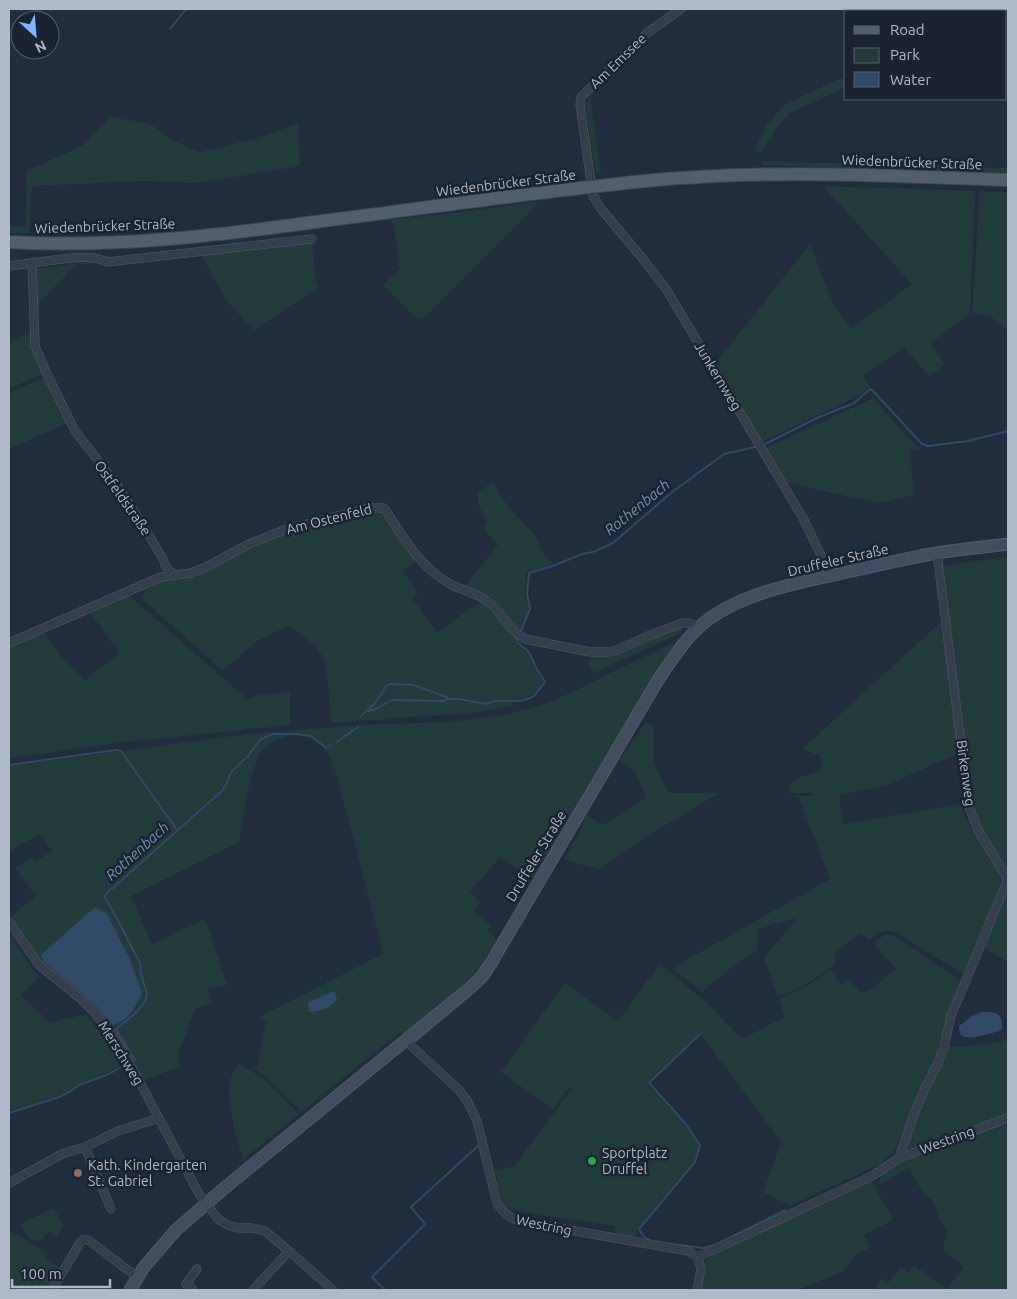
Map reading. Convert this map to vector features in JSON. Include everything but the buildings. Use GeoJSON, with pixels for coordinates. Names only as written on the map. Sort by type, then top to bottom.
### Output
{"type":"FeatureCollection","features":[{"type":"Feature","properties":{"kind":"main road","name":"Wiedenbrücker Straße"},"geometry":{"type":"LineString","coordinates":[[9,242],[43,244],[106,243],[214,235],[592,187],[696,177],[860,174],[1008,180]]}},
{"type":"Feature","properties":{"kind":"street","name":"Am Emssee"},"geometry":{"type":"LineString","coordinates":[[592,187],[580,105],[581,97],[647,33],[681,9]]}},
{"type":"Feature","properties":{"kind":"street","name":"Junkernweg"},"geometry":{"type":"LineString","coordinates":[[592,187],[593,196],[602,210],[666,289],[803,518],[831,576]]}},
{"type":"Feature","properties":{"kind":"street"},"geometry":{"type":"LineString","coordinates":[[9,266],[87,257],[107,262],[312,239]]}},
{"type":"Feature","properties":{"kind":"street","name":"Ostfeldstraße"},"geometry":{"type":"LineString","coordinates":[[32,263],[35,346],[47,374],[74,431],[116,484],[144,527],[166,567]]}},
{"type":"Feature","properties":{"kind":"street","name":"Am Ostenfeld"},"geometry":{"type":"LineString","coordinates":[[161,577],[191,573],[249,544],[284,530],[377,507],[384,508],[419,559],[431,572],[448,583],[488,602],[516,634],[525,639],[599,653],[617,650],[683,623],[690,623],[699,627]]}},
{"type":"Feature","properties":{"kind":"street","name":"Druffeler Straße"},"geometry":{"type":"LineString","coordinates":[[130,1290],[137,1276],[176,1230],[482,976],[658,680],[680,648],[699,627],[720,612],[746,598],[764,592],[937,553],[1008,544]]}},
{"type":"Feature","properties":{"kind":"street","name":"Birkenweg"},"geometry":{"type":"LineString","coordinates":[[898,1158],[914,1114],[944,1048],[951,1016],[1007,882],[1006,876],[978,830],[969,808],[937,553]]}},
{"type":"Feature","properties":{"kind":"street"},"geometry":{"type":"LineString","coordinates":[[9,643],[161,577],[166,567],[174,574]]}},
{"type":"Feature","properties":{"kind":"street","name":"Merschweg"},"geometry":{"type":"LineString","coordinates":[[9,922],[39,965],[81,999],[104,1024],[128,1060],[199,1194],[220,1220],[239,1228],[254,1228],[265,1232],[333,1290]]}},
{"type":"Feature","properties":{"kind":"street","name":"Westring"},"geometry":{"type":"LineString","coordinates":[[406,1041],[460,1091],[468,1102],[478,1121],[497,1203],[503,1212],[519,1221],[688,1251],[698,1257],[872,1176],[898,1158],[1008,1118]]}},
{"type":"Feature","properties":{"kind":"street"},"geometry":{"type":"LineString","coordinates":[[9,1183],[62,1154],[84,1147],[118,1131],[159,1118]]}},
{"type":"Feature","properties":{"kind":"street"},"geometry":{"type":"LineString","coordinates":[[903,1146],[911,1153]]}},
{"type":"Feature","properties":{"kind":"street"},"geometry":{"type":"LineString","coordinates":[[84,1147],[111,1209]]}},
{"type":"Feature","properties":{"kind":"street"},"geometry":{"type":"LineString","coordinates":[[52,1290],[84,1239],[87,1239],[137,1276]]}},
{"type":"Feature","properties":{"kind":"street"},"geometry":{"type":"LineString","coordinates":[[253,1290],[289,1251]]}},
{"type":"Feature","properties":{"kind":"street"},"geometry":{"type":"LineString","coordinates":[[697,1290],[701,1269],[698,1257]]}},
{"type":"Feature","properties":{"kind":"street"},"geometry":{"type":"LineString","coordinates":[[193,1290],[186,1284],[197,1269]]}},
{"type":"Feature","properties":{"kind":"green space"},"geometry":{"type":"Polygon","coordinates":[[[844,77],[844,88],[790,113],[776,128],[761,152],[755,150],[767,124],[785,104],[844,77]]]}},
{"type":"Feature","properties":{"kind":"green space"},"geometry":{"type":"Polygon","coordinates":[[[590,96],[601,173],[596,174],[585,105],[590,96]]]}},
{"type":"Feature","properties":{"kind":"green space"},"geometry":{"type":"Polygon","coordinates":[[[111,117],[150,124],[174,141],[200,152],[257,138],[298,123],[300,166],[198,183],[148,181],[32,186],[29,233],[9,233],[9,226],[26,226],[26,171],[82,146],[111,117]]]}},
{"type":"Feature","properties":{"kind":"green space"},"geometry":{"type":"Polygon","coordinates":[[[763,161],[1008,168],[1008,174],[763,165],[763,161]]]}},
{"type":"Feature","properties":{"kind":"green space"},"geometry":{"type":"Polygon","coordinates":[[[823,186],[975,191],[970,314],[930,343],[945,364],[929,376],[904,347],[863,376],[870,386],[860,395],[762,442],[716,363],[810,244],[834,306],[851,329],[912,284],[823,186]]]}},
{"type":"Feature","properties":{"kind":"green space"},"geometry":{"type":"Polygon","coordinates":[[[980,191],[1008,192],[1007,330],[991,317],[972,313],[980,191]]]}},
{"type":"Feature","properties":{"kind":"green space"},"geometry":{"type":"Polygon","coordinates":[[[536,201],[536,206],[424,318],[417,319],[383,285],[400,269],[394,227],[391,220],[536,201]]]}},
{"type":"Feature","properties":{"kind":"green space"},"geometry":{"type":"Polygon","coordinates":[[[312,241],[316,283],[319,287],[254,330],[226,300],[201,255],[312,241]]]}},
{"type":"Feature","properties":{"kind":"green space"},"geometry":{"type":"Polygon","coordinates":[[[96,261],[96,263],[74,267],[36,306],[35,271],[37,269],[96,261]]]}},
{"type":"Feature","properties":{"kind":"green space"},"geometry":{"type":"Polygon","coordinates":[[[31,332],[44,371],[42,374],[9,389],[9,343],[31,332]]]}},
{"type":"Feature","properties":{"kind":"green space"},"geometry":{"type":"Polygon","coordinates":[[[47,378],[68,423],[9,449],[9,393],[47,378]]]}},
{"type":"Feature","properties":{"kind":"green space"},"geometry":{"type":"Polygon","coordinates":[[[873,398],[920,449],[910,450],[914,495],[879,503],[787,483],[766,448],[873,398]]]}},
{"type":"Feature","properties":{"kind":"green space"},"geometry":{"type":"Polygon","coordinates":[[[494,483],[504,501],[536,537],[541,551],[554,564],[535,570],[531,569],[526,573],[525,593],[529,611],[518,633],[498,610],[464,587],[498,545],[483,528],[487,524],[478,503],[478,491],[494,483]]]}},
{"type":"Feature","properties":{"kind":"green space"},"geometry":{"type":"Polygon","coordinates":[[[368,511],[382,512],[418,561],[403,571],[418,593],[412,598],[437,632],[481,601],[487,605],[514,637],[517,644],[528,653],[535,671],[542,680],[541,685],[532,695],[513,699],[513,706],[479,712],[331,723],[328,684],[322,655],[312,643],[290,627],[257,641],[223,671],[142,599],[145,593],[143,587],[162,580],[195,577],[251,547],[294,530],[368,511]]]}},
{"type":"Feature","properties":{"kind":"green space"},"geometry":{"type":"Polygon","coordinates":[[[1008,557],[1008,875],[981,829],[971,807],[968,757],[964,751],[940,566],[1008,557]]]}},
{"type":"Feature","properties":{"kind":"green space"},"geometry":{"type":"Polygon","coordinates":[[[127,595],[248,700],[258,695],[290,692],[290,725],[115,743],[9,758],[9,646],[43,631],[63,658],[85,680],[119,653],[89,611],[127,595]]]}},
{"type":"Feature","properties":{"kind":"green space"},"geometry":{"type":"Polygon","coordinates":[[[943,620],[959,745],[958,754],[885,786],[839,795],[843,824],[961,804],[967,821],[1004,880],[966,973],[962,974],[896,932],[881,932],[869,940],[860,933],[836,952],[834,966],[800,988],[778,997],[764,958],[797,918],[758,929],[757,951],[732,967],[702,992],[672,968],[830,879],[798,796],[813,796],[813,793],[789,793],[790,785],[801,777],[821,771],[823,763],[820,756],[802,749],[943,620]]]}},
{"type":"Feature","properties":{"kind":"green space"},"geometry":{"type":"Polygon","coordinates":[[[683,626],[684,628],[679,634],[594,673],[588,663],[593,655],[683,626]]]}},
{"type":"Feature","properties":{"kind":"green space"},"geometry":{"type":"Polygon","coordinates":[[[675,642],[606,754],[533,879],[500,857],[470,892],[481,903],[473,910],[491,925],[487,930],[497,939],[480,967],[466,982],[403,1035],[400,1032],[301,1112],[279,1089],[255,1069],[258,1064],[266,1021],[257,1018],[383,954],[335,771],[325,750],[318,743],[309,738],[288,736],[267,745],[261,752],[252,776],[239,842],[131,896],[152,944],[204,919],[208,925],[227,985],[208,988],[210,1003],[195,1009],[177,1058],[180,1067],[143,1080],[135,1063],[113,1029],[96,1010],[40,962],[9,918],[36,896],[15,868],[33,857],[36,861],[52,851],[39,834],[9,852],[9,766],[248,734],[366,725],[459,721],[509,714],[547,703],[675,642]],[[95,907],[45,962],[87,997],[108,1022],[142,993],[130,959],[107,915],[95,907]]]}},
{"type":"Feature","properties":{"kind":"green space"},"geometry":{"type":"Polygon","coordinates":[[[645,722],[654,726],[654,764],[669,793],[719,793],[649,835],[599,870],[564,859],[580,832],[586,815],[603,825],[646,798],[635,772],[618,760],[630,746],[645,722]]]}},
{"type":"Feature","properties":{"kind":"green space"},"geometry":{"type":"Polygon","coordinates":[[[1008,894],[1008,962],[984,948],[1008,894]]]}},
{"type":"Feature","properties":{"kind":"green space"},"geometry":{"type":"Polygon","coordinates":[[[9,934],[35,973],[40,976],[21,995],[50,1023],[86,1014],[123,1064],[106,1074],[77,1084],[68,1091],[56,1096],[9,1111],[9,934]]]}},
{"type":"Feature","properties":{"kind":"green space"},"geometry":{"type":"Polygon","coordinates":[[[886,934],[897,937],[962,982],[935,1063],[922,1086],[894,1152],[880,1164],[791,1205],[763,1193],[781,1142],[700,1033],[647,1084],[684,1123],[699,1145],[694,1161],[639,1227],[634,1238],[613,1231],[616,1226],[522,1212],[504,1207],[495,1171],[515,1166],[572,1088],[570,1086],[553,1110],[501,1072],[565,983],[618,1021],[660,964],[705,1001],[742,1039],[785,1017],[779,999],[808,985],[831,970],[841,984],[850,979],[859,992],[868,991],[896,969],[873,943],[886,934]]]}},
{"type":"Feature","properties":{"kind":"green space"},"geometry":{"type":"Polygon","coordinates":[[[1008,1040],[1008,1115],[910,1149],[907,1144],[927,1089],[946,1047],[963,1047],[1008,1040]]]}},
{"type":"Feature","properties":{"kind":"green space"},"geometry":{"type":"Polygon","coordinates":[[[238,1063],[268,1082],[299,1114],[243,1160],[229,1099],[231,1079],[238,1063]]]}},
{"type":"Feature","properties":{"kind":"green space"},"geometry":{"type":"Polygon","coordinates":[[[1005,1125],[1008,1127],[1008,1290],[873,1290],[882,1278],[888,1283],[901,1267],[908,1273],[914,1265],[947,1289],[964,1267],[943,1250],[947,1230],[939,1220],[932,1199],[924,1195],[909,1168],[881,1184],[881,1175],[896,1164],[1005,1125]]]}},
{"type":"Feature","properties":{"kind":"green space"},"geometry":{"type":"Polygon","coordinates":[[[869,1180],[872,1182],[893,1220],[864,1235],[870,1247],[855,1256],[844,1271],[798,1290],[700,1290],[706,1261],[712,1255],[869,1180]]]}},
{"type":"Feature","properties":{"kind":"green space"},"geometry":{"type":"Polygon","coordinates":[[[54,1208],[64,1227],[55,1237],[50,1232],[40,1241],[29,1239],[21,1224],[54,1208]]]}},
{"type":"Feature","properties":{"kind":"green space"},"geometry":{"type":"Polygon","coordinates":[[[9,1230],[48,1253],[46,1258],[61,1268],[50,1290],[9,1290],[9,1230]]]}},
{"type":"Feature","properties":{"kind":"water"},"geometry":{"type":"Polygon","coordinates":[[[95,907],[107,914],[130,959],[142,993],[128,1016],[113,1025],[88,998],[44,962],[41,955],[95,907]]]}},
{"type":"Feature","properties":{"kind":"water"},"geometry":{"type":"Polygon","coordinates":[[[335,992],[337,999],[332,1005],[321,1010],[309,1012],[308,1002],[335,992]]]}},
{"type":"Feature","properties":{"kind":"water"},"geometry":{"type":"Polygon","coordinates":[[[981,1012],[990,1012],[1000,1016],[1002,1029],[978,1036],[962,1036],[959,1026],[981,1012]]]}},
{"type":"Feature","properties":{"kind":"waterway"},"geometry":{"type":"LineString","coordinates":[[170,29],[186,9]]}},
{"type":"Feature","properties":{"kind":"waterway","name":"Rothenbach"},"geometry":{"type":"LineString","coordinates":[[765,444],[817,418],[853,404],[870,389],[922,444],[928,446],[968,441],[1008,431]]}},
{"type":"Feature","properties":{"kind":"waterway","name":"Rothenbach"},"geometry":{"type":"LineString","coordinates":[[520,633],[530,609],[527,594],[529,573],[553,566],[582,554],[593,552],[613,543],[671,493],[724,454],[755,447]]}},
{"type":"Feature","properties":{"kind":"waterway","name":"Rothenbach"},"geometry":{"type":"LineString","coordinates":[[361,716],[375,703],[387,685],[390,684],[413,685],[449,699],[485,704],[495,701],[520,701],[530,698],[535,695],[545,682],[529,652],[516,639]]}},
{"type":"Feature","properties":{"kind":"waterway","name":"Rothenbach"},"geometry":{"type":"LineString","coordinates":[[368,711],[376,709],[392,700],[443,701],[447,699]]}},
{"type":"Feature","properties":{"kind":"waterway","name":"Rothenbach"},"geometry":{"type":"LineString","coordinates":[[337,742],[358,727]]}},
{"type":"Feature","properties":{"kind":"waterway","name":"Rothenbach"},"geometry":{"type":"LineString","coordinates":[[135,1060],[116,1029],[141,1007],[147,996],[146,990],[141,975],[140,963],[105,897],[106,894],[223,790],[232,771],[248,756],[261,739],[273,734],[298,734],[311,736],[326,748],[331,745]]}},
{"type":"Feature","properties":{"kind":"waterway"},"geometry":{"type":"LineString","coordinates":[[9,765],[116,750],[121,751],[177,830]]}},
{"type":"Feature","properties":{"kind":"waterway"},"geometry":{"type":"LineString","coordinates":[[416,1041],[481,986],[499,962]]}},
{"type":"Feature","properties":{"kind":"waterway"},"geometry":{"type":"LineString","coordinates":[[651,1241],[643,1236],[639,1229],[695,1162],[700,1145],[686,1124],[649,1083],[700,1034]]}},
{"type":"Feature","properties":{"kind":"waterway","name":"Rothenbach"},"geometry":{"type":"LineString","coordinates":[[9,1113],[59,1097],[79,1085],[107,1075],[125,1065]]}},
{"type":"Feature","properties":{"kind":"waterway"},"geometry":{"type":"LineString","coordinates":[[227,1193],[363,1082]]}},
{"type":"Feature","properties":{"kind":"waterway"},"geometry":{"type":"LineString","coordinates":[[960,1140],[1000,1125]]}},
{"type":"Feature","properties":{"kind":"waterway"},"geometry":{"type":"LineString","coordinates":[[385,1290],[372,1277],[425,1224],[411,1207],[478,1146]]}},
{"type":"Feature","properties":{"kind":"waterway"},"geometry":{"type":"LineString","coordinates":[[664,1243],[703,1248],[715,1245],[785,1210]]}},
{"type":"Feature","properties":{"kind":"place","name":"Sportplatz Druffel"},"geometry":{"type":"Point","coordinates":[592,1161]}},
{"type":"Feature","properties":{"kind":"place","name":"Kath. Kindergarten St. Gabriel"},"geometry":{"type":"Point","coordinates":[78,1173]}}]}
